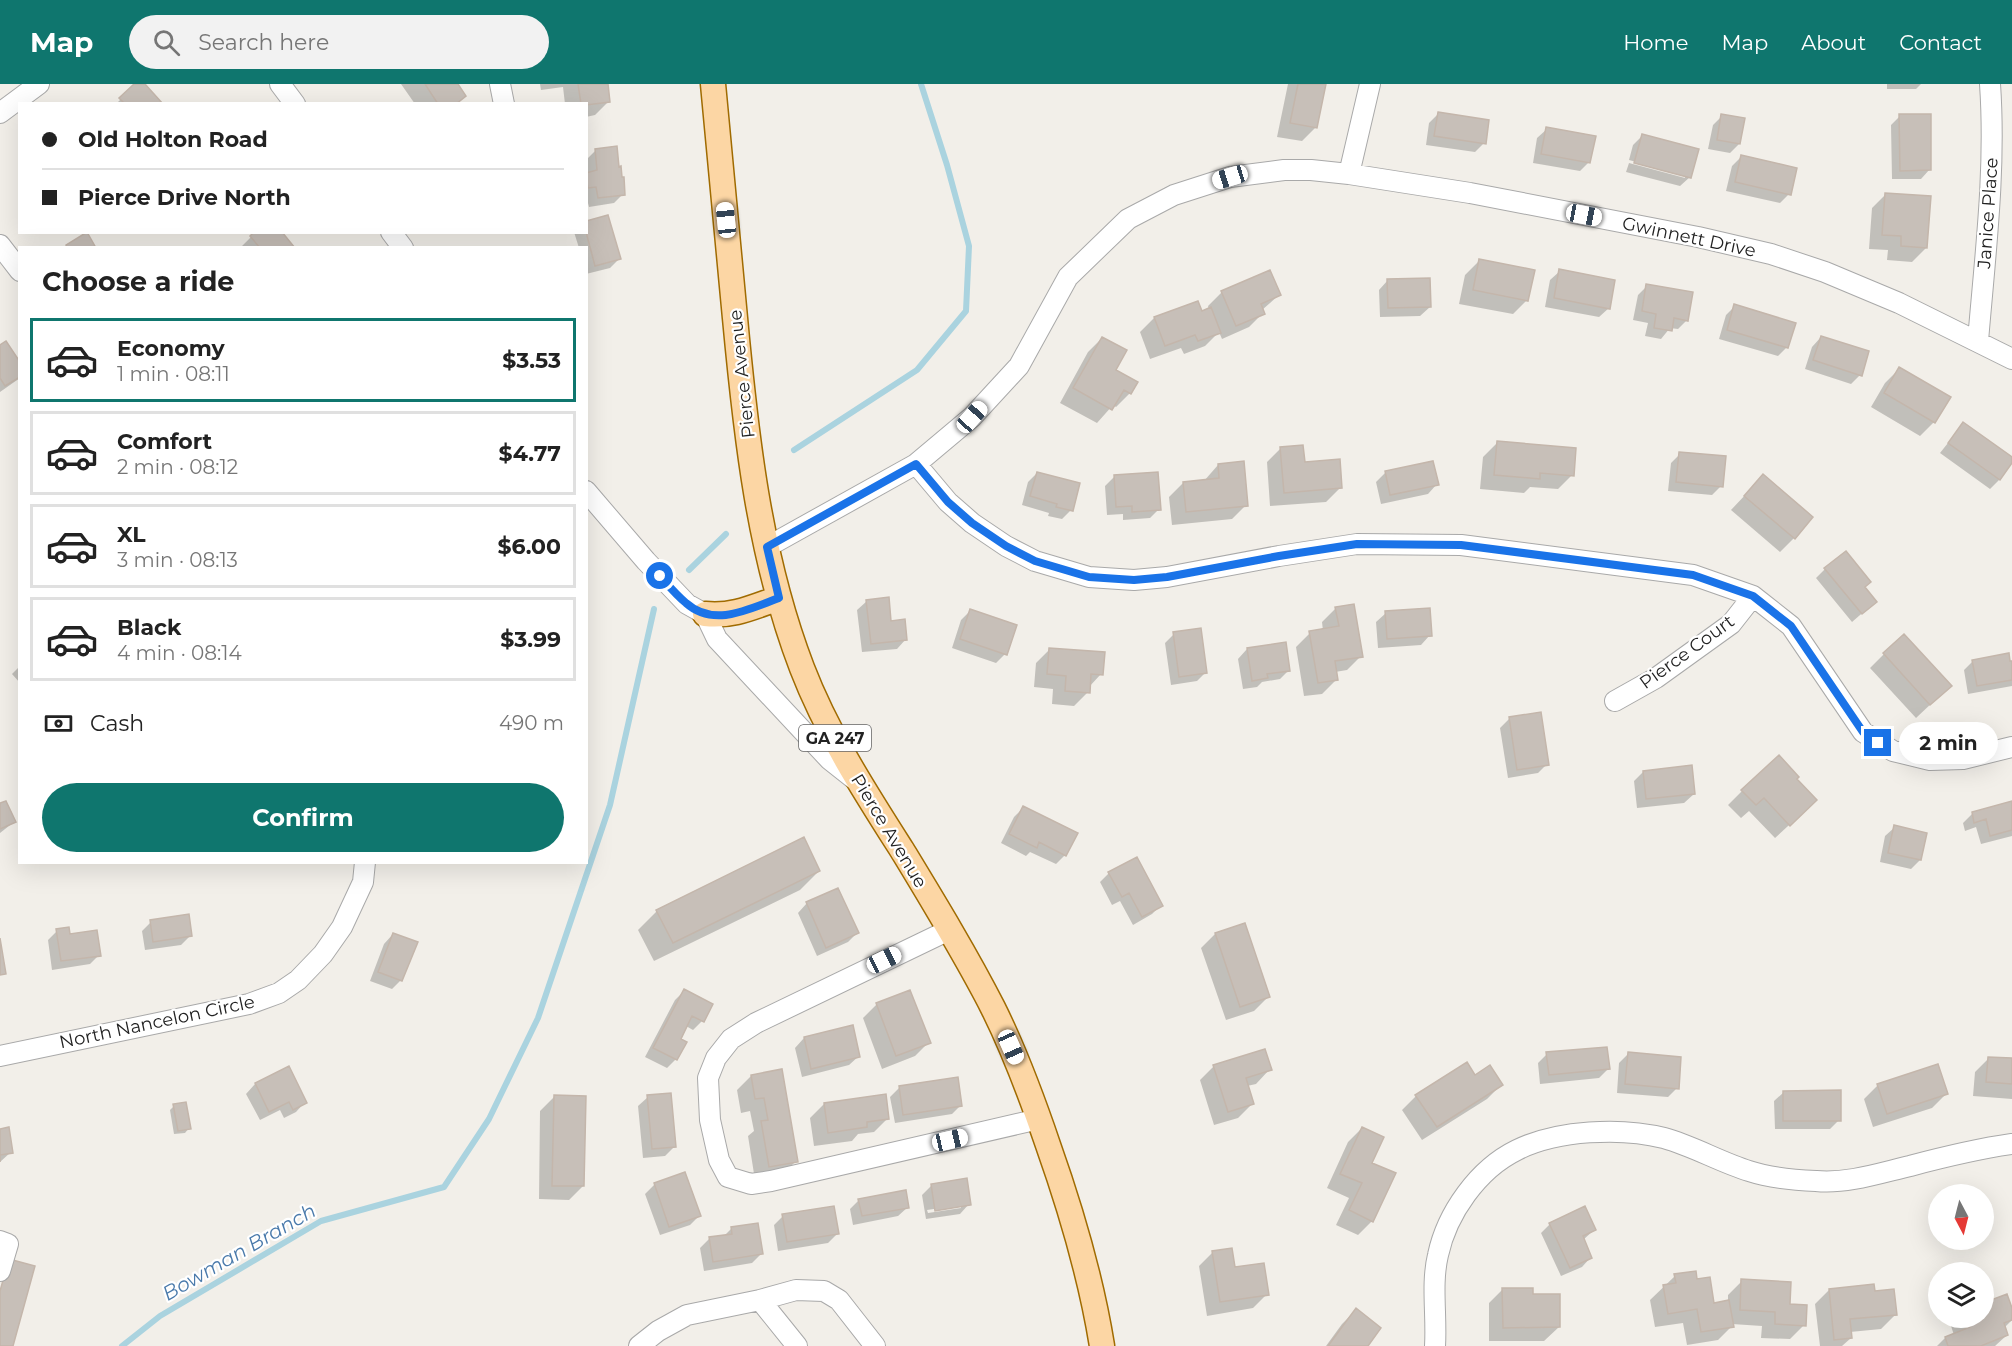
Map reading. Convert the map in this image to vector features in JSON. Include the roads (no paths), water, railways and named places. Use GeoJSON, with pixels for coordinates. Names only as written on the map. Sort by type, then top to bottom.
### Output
{"type":"FeatureCollection","features":[{"type":"Feature","properties":{"kind":"main road","name":"Pierce Avenue"},"geometry":{"type":"LineString","coordinates":[[713,84],[744,409],[756,493],[779,598],[802,669],[858,782],[949,930],[993,1008],[1020,1067],[1065,1194],[1084,1260],[1102,1346]]}},
{"type":"Feature","properties":{"kind":"main road"},"geometry":{"type":"LineString","coordinates":[[705,614],[732,615],[779,598]]}},
{"type":"Feature","properties":{"kind":"street"},"geometry":{"type":"LineString","coordinates":[[0,113],[39,84]]}},
{"type":"Feature","properties":{"kind":"street"},"geometry":{"type":"LineString","coordinates":[[280,84],[294,102]]}},
{"type":"Feature","properties":{"kind":"street"},"geometry":{"type":"LineString","coordinates":[[500,84],[504,102]]}},
{"type":"Feature","properties":{"kind":"street"},"geometry":{"type":"LineString","coordinates":[[1349,174],[1370,84]]}},
{"type":"Feature","properties":{"kind":"street","name":"Janice Place"},"geometry":{"type":"LineString","coordinates":[[1978,341],[1992,170],[1993,117],[1990,84]]}},
{"type":"Feature","properties":{"kind":"street","name":"Gwinnett Drive"},"geometry":{"type":"LineString","coordinates":[[767,547],[916,464],[972,417],[1019,366],[1068,277],[1128,219],[1174,195],[1230,177],[1284,170],[1349,174],[1470,193],[1698,237],[1771,254],[1836,277],[1899,303],[2012,359]]}},
{"type":"Feature","properties":{"kind":"street"},"geometry":{"type":"LineString","coordinates":[[0,245],[18,269]]}},
{"type":"Feature","properties":{"kind":"street"},"geometry":{"type":"LineString","coordinates":[[916,464],[948,502],[972,523],[1006,546],[1035,561],[1089,577],[1134,580],[1167,577],[1357,544],[1461,545],[1693,575],[1753,596],[1791,626],[1863,732],[1878,743],[1893,751],[1930,760],[1963,759],[2012,747]]}},
{"type":"Feature","properties":{"kind":"street"},"geometry":{"type":"LineString","coordinates":[[588,493],[687,604],[705,614],[717,639],[830,760],[858,782]]}},
{"type":"Feature","properties":{"kind":"street","name":"Pierce Court"},"geometry":{"type":"LineString","coordinates":[[1615,701],[1656,678],[1731,624],[1753,596]]}},
{"type":"Feature","properties":{"kind":"street","name":"North Nancelon Circle"},"geometry":{"type":"LineString","coordinates":[[0,1056],[249,1005],[279,993],[298,980],[323,954],[342,927],[364,872]]}},
{"type":"Feature","properties":{"kind":"street"},"geometry":{"type":"LineString","coordinates":[[949,930],[756,1023],[731,1039],[716,1058],[708,1078],[711,1120],[719,1160],[728,1177],[752,1184],[1039,1119]]}},
{"type":"Feature","properties":{"kind":"street"},"geometry":{"type":"LineString","coordinates":[[1435,1346],[1437,1258],[1449,1222],[1464,1197],[1482,1175],[1516,1150],[1539,1141],[1583,1132],[1614,1131],[1664,1138],[1748,1171],[1820,1182],[1874,1175],[1975,1150],[2012,1144]]}},
{"type":"Feature","properties":{"kind":"street"},"geometry":{"type":"LineString","coordinates":[[0,1241],[8,1244],[0,1271]]}},
{"type":"Feature","properties":{"kind":"street"},"geometry":{"type":"LineString","coordinates":[[639,1346],[658,1331],[687,1315],[796,1290],[824,1291],[839,1300],[875,1346]]}},
{"type":"Feature","properties":{"kind":"street"},"geometry":{"type":"LineString","coordinates":[[760,1300],[797,1346]]}},
{"type":"Feature","properties":{"kind":"waterway","name":"Bowman Branch"},"geometry":{"type":"LineString","coordinates":[[794,450],[917,370],[966,311],[969,246],[947,165],[921,84]]}},
{"type":"Feature","properties":{"kind":"waterway","name":"Bowman Branch"},"geometry":{"type":"LineString","coordinates":[[689,570],[726,534]]}},
{"type":"Feature","properties":{"kind":"waterway","name":"Bowman Branch"},"geometry":{"type":"LineString","coordinates":[[122,1346],[160,1316],[321,1221],[444,1187],[489,1119],[538,1018],[610,805],[654,609]]}}]}
